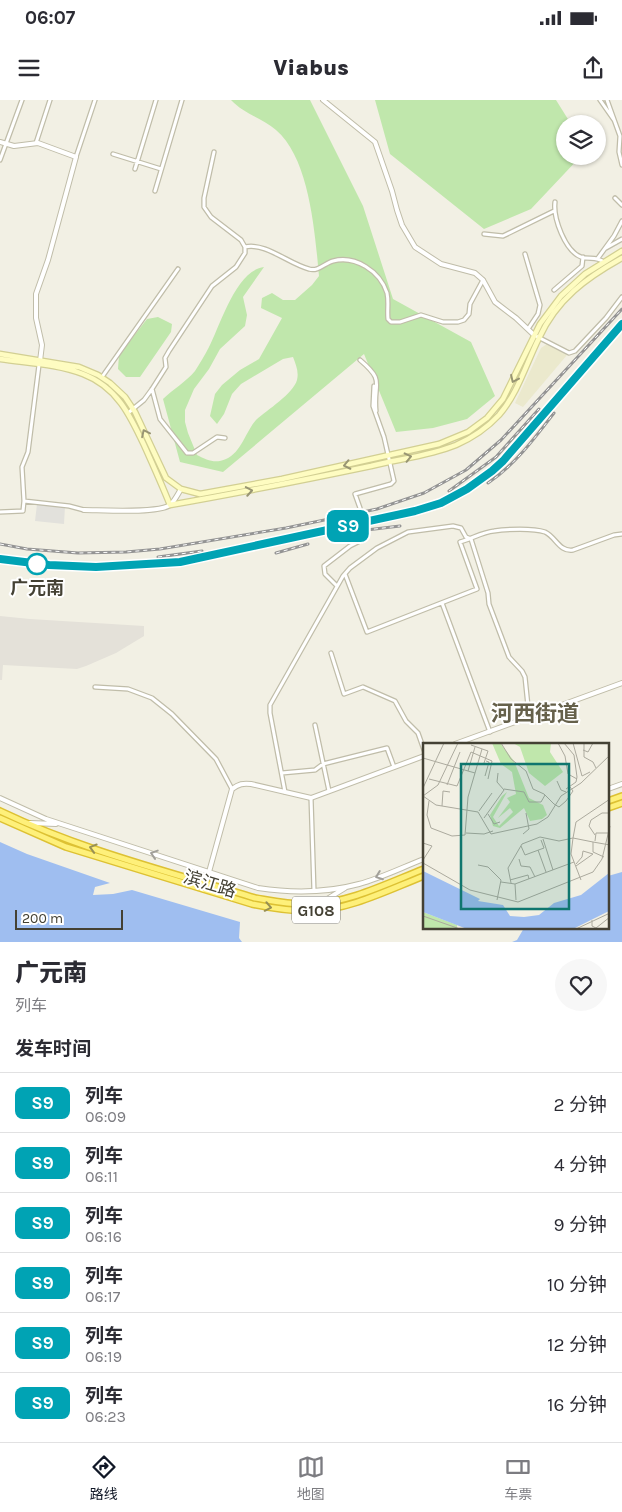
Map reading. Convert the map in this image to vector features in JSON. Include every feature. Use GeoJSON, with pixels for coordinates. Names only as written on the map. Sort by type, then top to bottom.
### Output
{"type":"FeatureCollection","features":[{"type":"Feature","properties":{"kind":"highway"},"geometry":{"type":"LineString","coordinates":[[610,800],[622,796]]}},
{"type":"Feature","properties":{"kind":"highway"},"geometry":{"type":"LineString","coordinates":[[610,807],[622,803]]}},
{"type":"Feature","properties":{"kind":"highway","name":"滨江路"},"geometry":{"type":"LineString","coordinates":[[0,811],[50,834],[256,898],[284,903],[322,903],[354,895],[423,869]]}},
{"type":"Feature","properties":{"kind":"highway","name":"滨江路"},"geometry":{"type":"LineString","coordinates":[[0,818],[66,847],[204,890],[260,906],[282,910],[311,911],[334,908],[362,900],[423,876]]}},
{"type":"Feature","properties":{"kind":"main road"},"geometry":{"type":"LineString","coordinates":[[0,359],[79,367],[102,377],[120,392],[133,409],[166,478],[181,489],[200,494],[282,479],[446,442],[468,432],[481,423],[498,406],[537,336],[552,315],[570,294],[622,251]]}},
{"type":"Feature","properties":{"kind":"main road"},"geometry":{"type":"LineString","coordinates":[[0,354],[76,372],[94,379],[115,395],[128,413],[160,479],[170,505],[283,485],[391,461],[448,448],[471,437],[485,428],[511,398],[545,318],[566,291],[585,274],[608,262],[622,258]]}},
{"type":"Feature","properties":{"kind":"street"},"geometry":{"type":"LineString","coordinates":[[0,160],[22,100]]}},
{"type":"Feature","properties":{"kind":"street"},"geometry":{"type":"LineString","coordinates":[[36,144],[50,100]]}},
{"type":"Feature","properties":{"kind":"street"},"geometry":{"type":"LineString","coordinates":[[0,512],[22,512],[24,501],[22,467],[28,452],[42,345],[36,318],[36,294],[48,260],[76,157],[95,100]]}},
{"type":"Feature","properties":{"kind":"street"},"geometry":{"type":"LineString","coordinates":[[135,169],[156,100]]}},
{"type":"Feature","properties":{"kind":"street"},"geometry":{"type":"LineString","coordinates":[[155,191],[182,100]]}},
{"type":"Feature","properties":{"kind":"street"},"geometry":{"type":"LineString","coordinates":[[323,100],[375,142],[402,225],[415,247],[441,264],[475,273],[483,280],[495,302],[537,336],[568,353],[575,351],[622,298]]}},
{"type":"Feature","properties":{"kind":"street"},"geometry":{"type":"LineString","coordinates":[[600,100],[615,120]]}},
{"type":"Feature","properties":{"kind":"street"},"geometry":{"type":"LineString","coordinates":[[607,100],[620,136],[619,152],[622,165]]}},
{"type":"Feature","properties":{"kind":"street"},"geometry":{"type":"LineString","coordinates":[[0,142],[23,146],[36,144],[76,157]]}},
{"type":"Feature","properties":{"kind":"street"},"geometry":{"type":"LineString","coordinates":[[128,413],[144,400],[152,389],[166,367],[165,358],[169,351],[212,286],[244,258],[245,246],[241,240],[211,217],[204,207],[204,195],[214,152]]}},
{"type":"Feature","properties":{"kind":"street"},"geometry":{"type":"LineString","coordinates":[[112,154],[161,169]]}},
{"type":"Feature","properties":{"kind":"street"},"geometry":{"type":"LineString","coordinates":[[616,198],[622,205]]}},
{"type":"Feature","properties":{"kind":"street"},"geometry":{"type":"LineString","coordinates":[[555,202],[554,211],[559,228],[567,243],[576,254],[608,262]]}},
{"type":"Feature","properties":{"kind":"street"},"geometry":{"type":"LineString","coordinates":[[484,234],[502,236],[554,211]]}},
{"type":"Feature","properties":{"kind":"street"},"geometry":{"type":"LineString","coordinates":[[598,258],[622,221]]}},
{"type":"Feature","properties":{"kind":"street"},"geometry":{"type":"LineString","coordinates":[[605,248],[622,239]]}},
{"type":"Feature","properties":{"kind":"street"},"geometry":{"type":"LineString","coordinates":[[245,246],[255,246],[310,270],[318,269],[326,263],[340,259],[350,260],[366,266],[382,281],[389,303],[388,319],[391,322],[400,322],[421,314],[443,322],[462,321],[469,314],[470,304],[478,286],[483,280]]}},
{"type":"Feature","properties":{"kind":"street"},"geometry":{"type":"LineString","coordinates":[[525,254],[540,305],[538,314],[528,329]]}},
{"type":"Feature","properties":{"kind":"street"},"geometry":{"type":"LineString","coordinates":[[554,290],[582,266],[583,257]]}},
{"type":"Feature","properties":{"kind":"street"},"geometry":{"type":"LineString","coordinates":[[102,377],[178,270]]}},
{"type":"Feature","properties":{"kind":"street"},"geometry":{"type":"LineString","coordinates":[[360,360],[373,371],[376,377],[375,399],[377,416]]}},
{"type":"Feature","properties":{"kind":"street"},"geometry":{"type":"LineString","coordinates":[[360,508],[355,494],[391,484],[394,481],[391,461],[372,403],[374,386]]}},
{"type":"Feature","properties":{"kind":"street"},"geometry":{"type":"LineString","coordinates":[[152,389],[160,419],[187,453],[193,453],[217,437],[225,438]]}},
{"type":"Feature","properties":{"kind":"street"},"geometry":{"type":"LineString","coordinates":[[24,501],[69,506],[84,510],[130,511],[161,508],[170,505],[181,489]]}},
{"type":"Feature","properties":{"kind":"street"},"geometry":{"type":"LineString","coordinates":[[285,792],[270,705],[345,574],[377,548],[408,532],[453,526],[461,528],[466,536],[471,538],[488,593],[489,604],[508,657],[522,671],[525,677],[531,717]]}},
{"type":"Feature","properties":{"kind":"street"},"geometry":{"type":"LineString","coordinates":[[345,574],[367,632],[477,589],[460,542],[493,531],[536,530],[548,533],[558,545],[567,551],[622,534]]}},
{"type":"Feature","properties":{"kind":"street"},"geometry":{"type":"LineString","coordinates":[[337,586],[325,574],[324,566],[350,546],[362,540]]}},
{"type":"Feature","properties":{"kind":"street"},"geometry":{"type":"LineString","coordinates":[[442,603],[490,732]]}},
{"type":"Feature","properties":{"kind":"street"},"geometry":{"type":"LineString","coordinates":[[331,654],[344,694],[363,687],[395,701],[406,721],[418,733],[423,747]]}},
{"type":"Feature","properties":{"kind":"street"},"geometry":{"type":"LineString","coordinates":[[458,743],[622,683]]}},
{"type":"Feature","properties":{"kind":"street"},"geometry":{"type":"LineString","coordinates":[[95,687],[128,688],[152,698],[172,714],[216,759],[232,789],[204,890]]}},
{"type":"Feature","properties":{"kind":"street"},"geometry":{"type":"LineString","coordinates":[[315,725],[329,792]]}},
{"type":"Feature","properties":{"kind":"street"},"geometry":{"type":"LineString","coordinates":[[282,773],[315,770],[323,764],[387,748],[394,767]]}},
{"type":"Feature","properties":{"kind":"street"},"geometry":{"type":"LineString","coordinates":[[232,789],[244,783],[311,798],[423,756]]}},
{"type":"Feature","properties":{"kind":"street"},"geometry":{"type":"LineString","coordinates":[[610,788],[622,784]]}},
{"type":"Feature","properties":{"kind":"street"},"geometry":{"type":"LineString","coordinates":[[0,798],[46,819],[258,888],[286,892],[347,887],[360,884],[423,859]]}},
{"type":"Feature","properties":{"kind":"street"},"geometry":{"type":"LineString","coordinates":[[311,798],[314,891]]}},
{"type":"Feature","properties":{"kind":"street"},"geometry":{"type":"LineString","coordinates":[[26,823],[61,824]]}},
{"type":"Feature","properties":{"kind":"street"},"geometry":{"type":"LineString","coordinates":[[322,903],[347,887]]}},
{"type":"Feature","properties":{"kind":"shaded area"},"geometry":{"type":"Polygon","coordinates":[[[547,344],[567,355],[523,407],[515,403],[541,348],[547,344]]]}},
{"type":"Feature","properties":{"kind":"shaded area"},"geometry":{"type":"Polygon","coordinates":[[[37,504],[65,506],[64,524],[35,521],[37,504]]]}},
{"type":"Feature","properties":{"kind":"shaded area"},"geometry":{"type":"Polygon","coordinates":[[[0,616],[144,626],[144,636],[116,653],[77,669],[3,665],[2,680],[0,680],[0,616]]]}},
{"type":"Feature","properties":{"kind":"green space"},"geometry":{"type":"Polygon","coordinates":[[[231,100],[310,100],[363,206],[393,299],[471,342],[495,396],[467,419],[433,428],[396,432],[364,354],[223,472],[180,462],[163,399],[195,371],[209,347],[237,288],[254,270],[264,267],[243,297],[247,315],[245,326],[220,349],[209,369],[194,389],[185,410],[185,422],[197,455],[208,460],[226,459],[236,452],[256,420],[290,391],[298,377],[293,357],[283,359],[241,384],[232,394],[224,414],[217,424],[210,416],[215,394],[222,385],[240,370],[259,359],[282,318],[261,308],[262,298],[272,293],[283,300],[295,300],[319,276],[309,198],[296,159],[287,143],[276,130],[231,100]]]}},
{"type":"Feature","properties":{"kind":"green space"},"geometry":{"type":"Polygon","coordinates":[[[375,100],[556,100],[565,115],[556,115],[556,165],[573,165],[531,209],[484,229],[390,154],[375,100]]]}},
{"type":"Feature","properties":{"kind":"green space"},"geometry":{"type":"Polygon","coordinates":[[[158,317],[172,324],[171,332],[140,377],[126,377],[118,369],[119,355],[147,319],[158,317]]]}},
{"type":"Feature","properties":{"kind":"water"},"geometry":{"type":"Polygon","coordinates":[[[0,842],[27,854],[110,883],[95,887],[93,895],[113,894],[132,890],[240,922],[239,938],[242,942],[0,942],[0,842]]]}},
{"type":"Feature","properties":{"kind":"water"},"geometry":{"type":"Polygon","coordinates":[[[622,872],[622,942],[512,942],[517,940],[523,929],[610,929],[610,875],[622,872]]]}},
{"type":"Feature","properties":{"kind":"tunnel"},"geometry":{"type":"LineString","coordinates":[[360,508],[362,540]]}},
{"type":"Feature","properties":{"kind":"railway"},"geometry":{"type":"LineString","coordinates":[[0,544],[27,549],[78,553],[160,549],[286,528],[377,509],[424,493],[466,470],[501,440],[622,309]]}},
{"type":"Feature","properties":{"kind":"railway"},"geometry":{"type":"LineString","coordinates":[[0,559],[21,563],[90,568],[159,565],[214,556],[363,524],[409,513],[432,505],[474,485],[493,471],[511,453],[622,324]]}},
{"type":"Feature","properties":{"kind":"railway"},"geometry":{"type":"LineString","coordinates":[[449,491],[496,457],[539,409]]}},
{"type":"Feature","properties":{"kind":"railway"},"geometry":{"type":"LineString","coordinates":[[488,483],[515,460],[554,413]]}},
{"type":"Feature","properties":{"kind":"railway"},"geometry":{"type":"LineString","coordinates":[[358,531],[400,526]]}},
{"type":"Feature","properties":{"kind":"railway"},"geometry":{"type":"LineString","coordinates":[[276,553],[308,544]]}},
{"type":"Feature","properties":{"kind":"railway"},"geometry":{"type":"LineString","coordinates":[[158,557],[202,551]]}},
{"type":"Feature","properties":{"kind":"train","name":"S9"},"geometry":{"type":"LineString","coordinates":[[0,559],[49,565],[96,567],[180,562],[368,522],[441,503],[467,489],[503,461],[622,324]]}},
{"type":"Feature","properties":{"kind":"place","name":"广元南"},"geometry":{"type":"Point","coordinates":[37,564]}},
{"type":"Feature","properties":{"kind":"district","name":"河西街道"},"geometry":{"type":"Point","coordinates":[535,713]}}]}
